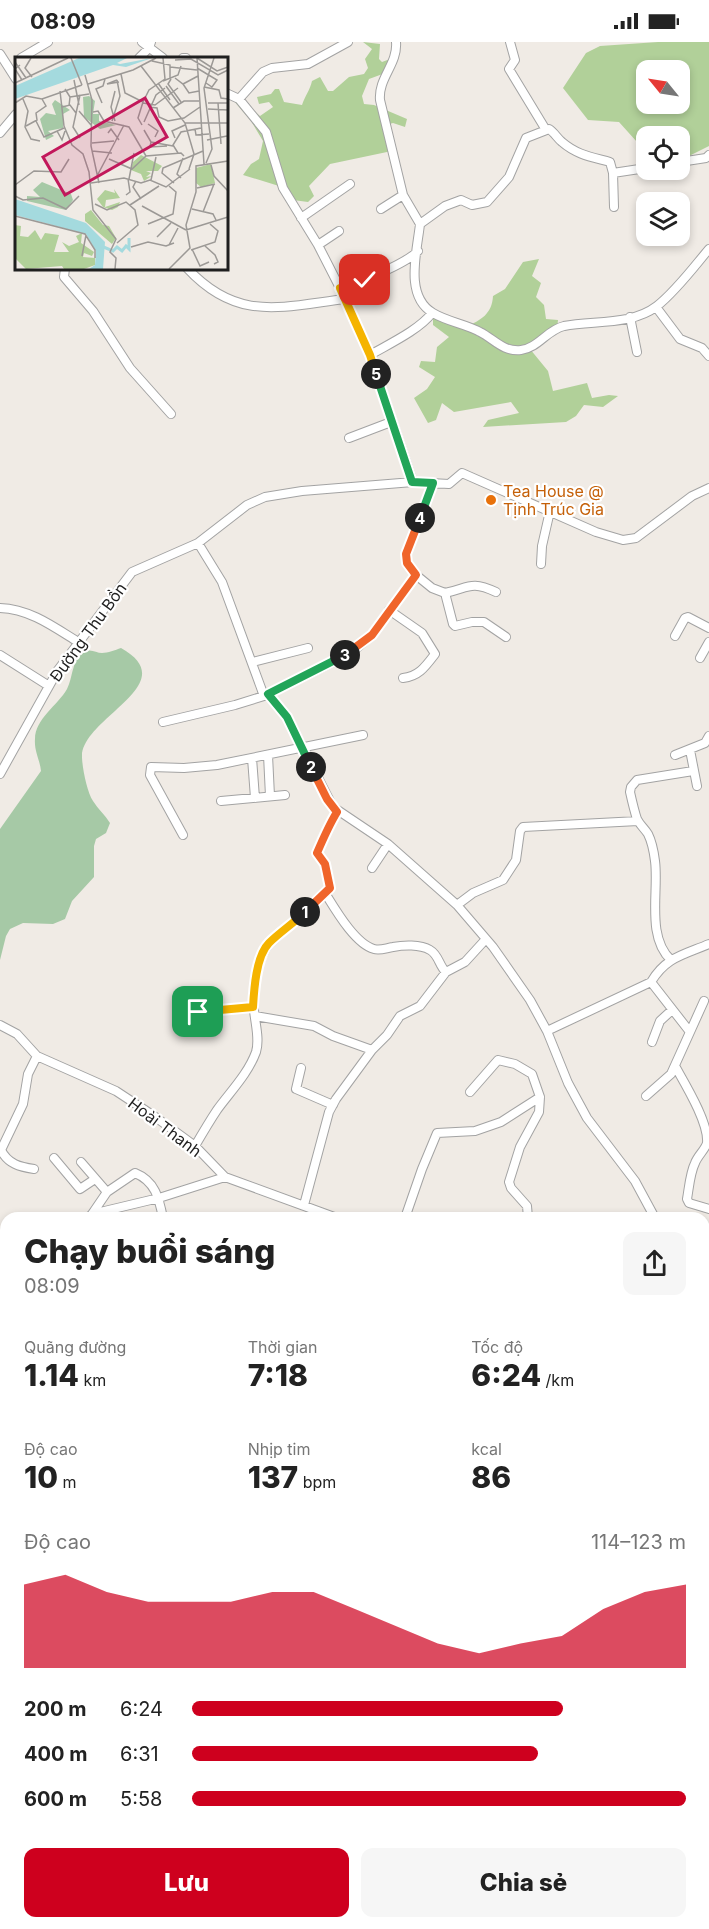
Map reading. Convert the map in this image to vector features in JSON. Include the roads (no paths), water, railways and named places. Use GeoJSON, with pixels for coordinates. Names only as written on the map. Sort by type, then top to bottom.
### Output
{"type":"FeatureCollection","features":[{"type":"Feature","properties":{"kind":"street"},"geometry":{"type":"LineString","coordinates":[[23,57],[48,42]]}},
{"type":"Feature","properties":{"kind":"street"},"geometry":{"type":"LineString","coordinates":[[142,42],[151,44],[162,57]]}},
{"type":"Feature","properties":{"kind":"street"},"geometry":{"type":"LineString","coordinates":[[239,99],[263,72],[272,68],[308,64],[348,42]]}},
{"type":"Feature","properties":{"kind":"street"},"geometry":{"type":"LineString","coordinates":[[396,42],[396,54],[381,83],[379,96],[403,195],[420,224],[415,276],[417,294],[432,313],[482,333],[500,346],[518,350],[536,344],[562,326],[601,323],[630,317],[656,307],[709,249]]}},
{"type":"Feature","properties":{"kind":"street"},"geometry":{"type":"LineString","coordinates":[[510,42],[515,60],[509,69],[546,130]]}},
{"type":"Feature","properties":{"kind":"street"},"geometry":{"type":"LineString","coordinates":[[140,57],[151,44]]}},
{"type":"Feature","properties":{"kind":"street"},"geometry":{"type":"LineString","coordinates":[[0,54],[13,64]]}},
{"type":"Feature","properties":{"kind":"street"},"geometry":{"type":"LineString","coordinates":[[228,94],[239,99],[266,132],[283,188],[318,245],[340,288],[370,355],[412,482]]}},
{"type":"Feature","properties":{"kind":"street"},"geometry":{"type":"LineString","coordinates":[[0,133],[15,115]]}},
{"type":"Feature","properties":{"kind":"street"},"geometry":{"type":"LineString","coordinates":[[420,224],[445,206],[461,200],[472,205],[487,202],[509,177],[526,138],[551,129],[563,143],[576,152],[610,162],[614,173],[614,207]]}},
{"type":"Feature","properties":{"kind":"street"},"geometry":{"type":"LineString","coordinates":[[690,160],[706,158],[709,155]]}},
{"type":"Feature","properties":{"kind":"street"},"geometry":{"type":"LineString","coordinates":[[614,173],[636,170]]}},
{"type":"Feature","properties":{"kind":"street"},"geometry":{"type":"LineString","coordinates":[[302,218],[350,184]]}},
{"type":"Feature","properties":{"kind":"street"},"geometry":{"type":"LineString","coordinates":[[381,208],[403,195]]}},
{"type":"Feature","properties":{"kind":"street"},"geometry":{"type":"LineString","coordinates":[[318,245],[339,231]]}},
{"type":"Feature","properties":{"kind":"street"},"geometry":{"type":"LineString","coordinates":[[340,288],[365,280],[408,259],[418,251]]}},
{"type":"Feature","properties":{"kind":"street"},"geometry":{"type":"LineString","coordinates":[[65,270],[64,277],[68,284],[93,311],[130,368],[171,414]]}},
{"type":"Feature","properties":{"kind":"street"},"geometry":{"type":"LineString","coordinates":[[189,270],[213,292],[231,301],[250,306],[268,308],[345,299]]}},
{"type":"Feature","properties":{"kind":"street"},"geometry":{"type":"LineString","coordinates":[[656,307],[680,339],[702,348],[709,356]]}},
{"type":"Feature","properties":{"kind":"street"},"geometry":{"type":"LineString","coordinates":[[370,355],[397,340],[432,313]]}},
{"type":"Feature","properties":{"kind":"street"},"geometry":{"type":"LineString","coordinates":[[630,317],[637,352]]}},
{"type":"Feature","properties":{"kind":"street"},"geometry":{"type":"LineString","coordinates":[[349,438],[391,423]]}},
{"type":"Feature","properties":{"kind":"street","name":"Đường Thu Bồn"},"geometry":{"type":"LineString","coordinates":[[0,774],[49,686],[78,642],[132,572],[198,543],[247,505],[265,497],[302,490],[412,482],[449,484],[462,473],[613,538],[629,539],[636,538],[692,496],[709,488]]}},
{"type":"Feature","properties":{"kind":"street"},"geometry":{"type":"LineString","coordinates":[[433,483],[406,554],[407,563],[416,575],[432,588],[445,593],[464,586],[496,592]]}},
{"type":"Feature","properties":{"kind":"street"},"geometry":{"type":"LineString","coordinates":[[541,564],[542,546],[550,511]]}},
{"type":"Feature","properties":{"kind":"street"},"geometry":{"type":"LineString","coordinates":[[198,543],[222,582],[234,618],[266,695],[287,717],[327,799],[337,812],[387,844],[457,905],[486,939],[530,1000],[547,1031],[568,1083],[587,1118],[635,1181],[652,1212]]}},
{"type":"Feature","properties":{"kind":"street"},"geometry":{"type":"LineString","coordinates":[[163,722],[235,705],[266,695],[351,653],[372,635],[416,575]]}},
{"type":"Feature","properties":{"kind":"street"},"geometry":{"type":"LineString","coordinates":[[445,593],[455,626],[484,622],[506,637]]}},
{"type":"Feature","properties":{"kind":"street"},"geometry":{"type":"LineString","coordinates":[[0,608],[35,615],[78,642]]}},
{"type":"Feature","properties":{"kind":"street"},"geometry":{"type":"LineString","coordinates":[[389,610],[422,633],[435,654],[422,671],[412,677],[403,678]]}},
{"type":"Feature","properties":{"kind":"street"},"geometry":{"type":"LineString","coordinates":[[675,636],[685,618],[688,617],[709,628]]}},
{"type":"Feature","properties":{"kind":"street"},"geometry":{"type":"LineString","coordinates":[[700,658],[709,642]]}},
{"type":"Feature","properties":{"kind":"street"},"geometry":{"type":"LineString","coordinates":[[253,662],[308,648]]}},
{"type":"Feature","properties":{"kind":"street"},"geometry":{"type":"LineString","coordinates":[[0,656],[49,686]]}},
{"type":"Feature","properties":{"kind":"street"},"geometry":{"type":"LineString","coordinates":[[183,835],[150,775],[151,767],[184,768],[217,765],[363,735]]}},
{"type":"Feature","properties":{"kind":"street"},"geometry":{"type":"LineString","coordinates":[[675,755],[705,743],[709,736]]}},
{"type":"Feature","properties":{"kind":"street"},"geometry":{"type":"LineString","coordinates":[[690,750],[697,786]]}},
{"type":"Feature","properties":{"kind":"street"},"geometry":{"type":"LineString","coordinates":[[268,755],[270,796]]}},
{"type":"Feature","properties":{"kind":"street"},"geometry":{"type":"LineString","coordinates":[[252,758],[255,798]]}},
{"type":"Feature","properties":{"kind":"street"},"geometry":{"type":"LineString","coordinates":[[671,960],[662,946],[657,928],[656,872],[652,848],[648,834],[638,821],[630,792],[635,782],[693,771]]}},
{"type":"Feature","properties":{"kind":"street"},"geometry":{"type":"LineString","coordinates":[[221,801],[285,795]]}},
{"type":"Feature","properties":{"kind":"street"},"geometry":{"type":"LineString","coordinates":[[195,1146],[217,1110],[247,1069],[256,1051],[254,992],[261,953],[330,888],[325,864],[317,853],[325,831],[337,812]]}},
{"type":"Feature","properties":{"kind":"street"},"geometry":{"type":"LineString","coordinates":[[457,905],[473,893],[503,880],[516,860],[520,831],[523,828],[638,821]]}},
{"type":"Feature","properties":{"kind":"street"},"geometry":{"type":"LineString","coordinates":[[372,868],[387,844]]}},
{"type":"Feature","properties":{"kind":"street"},"geometry":{"type":"LineString","coordinates":[[325,893],[346,924],[362,942],[371,948],[376,950],[394,946],[423,947],[435,955],[442,970],[446,972]]}},
{"type":"Feature","properties":{"kind":"street"},"geometry":{"type":"LineString","coordinates":[[304,1205],[329,1112],[333,1105],[372,1050],[387,1035],[400,1016],[420,1006],[446,972],[465,962],[486,939]]}},
{"type":"Feature","properties":{"kind":"street"},"geometry":{"type":"LineString","coordinates":[[547,1031],[651,982],[660,968],[671,960],[709,945]]}},
{"type":"Feature","properties":{"kind":"street"},"geometry":{"type":"LineString","coordinates":[[651,982],[690,1032]]}},
{"type":"Feature","properties":{"kind":"street"},"geometry":{"type":"LineString","coordinates":[[646,1096],[671,1074],[704,1001]]}},
{"type":"Feature","properties":{"kind":"street"},"geometry":{"type":"LineString","coordinates":[[652,1042],[660,1021],[672,1010]]}},
{"type":"Feature","properties":{"kind":"street"},"geometry":{"type":"LineString","coordinates":[[198,1012],[254,1011],[314,1026],[333,1036],[372,1050]]}},
{"type":"Feature","properties":{"kind":"street","name":"Hoài Thanh"},"geometry":{"type":"LineString","coordinates":[[0,1024],[17,1035],[37,1056],[116,1091],[195,1146],[225,1177],[322,1212]]}},
{"type":"Feature","properties":{"kind":"street"},"geometry":{"type":"LineString","coordinates":[[34,1169],[18,1167],[6,1158],[1,1150],[23,1104],[28,1074],[37,1056]]}},
{"type":"Feature","properties":{"kind":"street"},"geometry":{"type":"LineString","coordinates":[[470,1092],[498,1060],[515,1064],[532,1074],[540,1097],[539,1112],[520,1147],[509,1182],[511,1188],[527,1206],[528,1212]]}},
{"type":"Feature","properties":{"kind":"street"},"geometry":{"type":"LineString","coordinates":[[675,1066],[707,1130],[704,1150],[694,1163],[687,1199],[689,1203],[709,1209]]}},
{"type":"Feature","properties":{"kind":"street"},"geometry":{"type":"LineString","coordinates":[[301,1068],[296,1089],[333,1105]]}},
{"type":"Feature","properties":{"kind":"street"},"geometry":{"type":"LineString","coordinates":[[407,1212],[437,1132],[475,1131],[484,1128],[501,1122],[540,1097]]}},
{"type":"Feature","properties":{"kind":"street"},"geometry":{"type":"LineString","coordinates":[[54,1158],[80,1189],[95,1179]]}},
{"type":"Feature","properties":{"kind":"street"},"geometry":{"type":"LineString","coordinates":[[81,1162],[107,1192]]}},
{"type":"Feature","properties":{"kind":"street"},"geometry":{"type":"LineString","coordinates":[[93,1212],[107,1192],[135,1173],[144,1176],[152,1184],[159,1198],[162,1212]]}},
{"type":"Feature","properties":{"kind":"street"},"geometry":{"type":"LineString","coordinates":[[105,1212],[225,1177]]}},
{"type":"Feature","properties":{"kind":"place","name":"Tea House @ Tịnh Trúc Gia"},"geometry":{"type":"Point","coordinates":[491,500]}}]}
